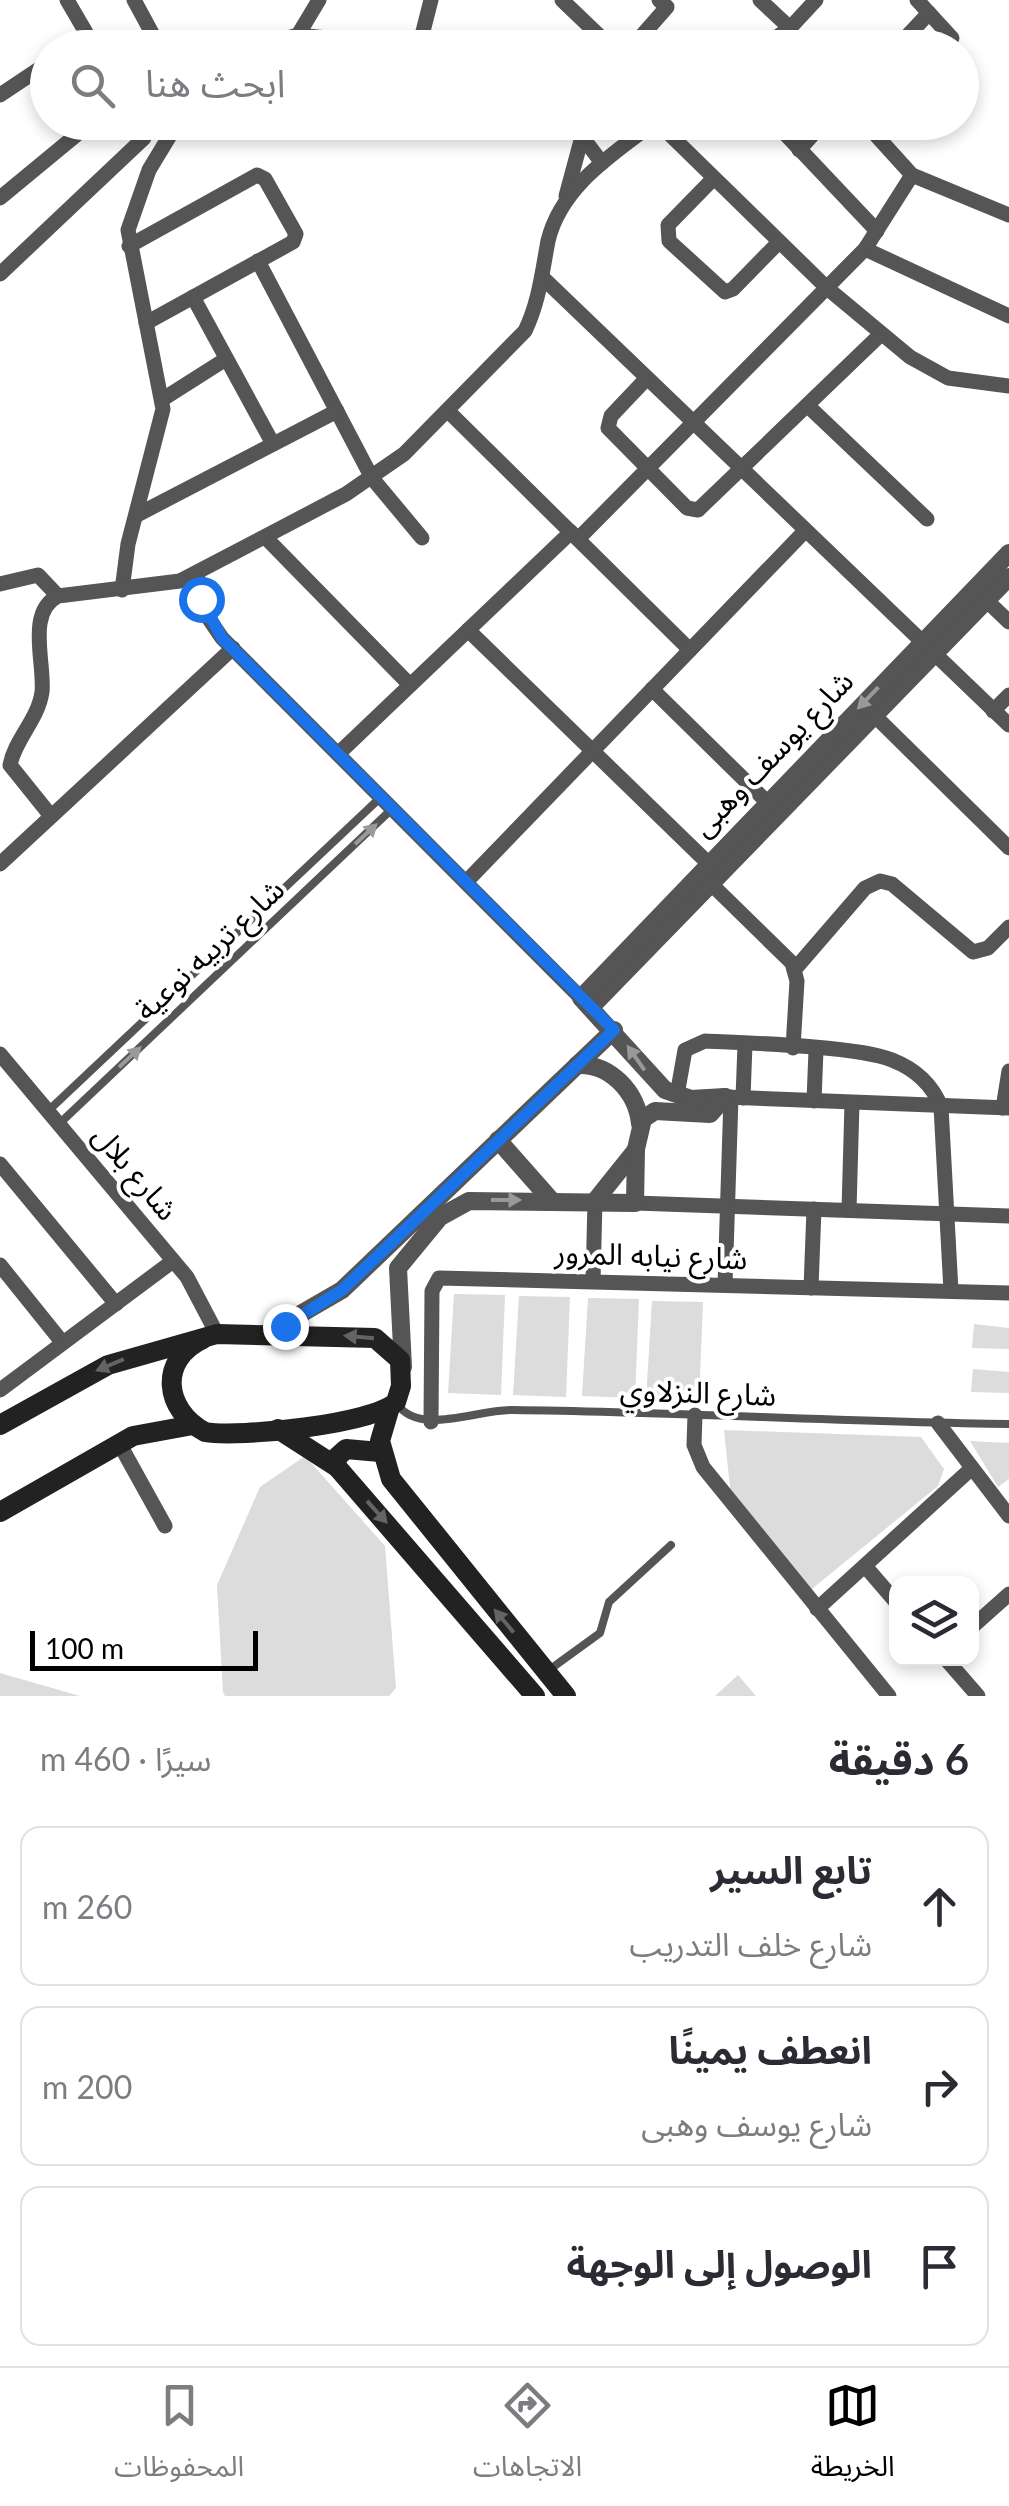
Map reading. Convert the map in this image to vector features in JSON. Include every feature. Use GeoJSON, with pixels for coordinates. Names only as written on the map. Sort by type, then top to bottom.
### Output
{"type":"FeatureCollection","features":[{"type":"Feature","properties":{"kind":"main road"},"geometry":{"type":"LineString","coordinates":[[210,1337],[183,1352],[172,1372],[176,1407],[193,1424],[215,1434],[355,1418],[393,1404]]}},
{"type":"Feature","properties":{"kind":"main road"},"geometry":{"type":"LineString","coordinates":[[0,1425],[108,1365],[210,1337],[375,1338],[393,1350],[403,1368],[381,1429],[380,1452],[398,1492],[566,1696]]}},
{"type":"Feature","properties":{"kind":"main road"},"geometry":{"type":"LineString","coordinates":[[0,1512],[119,1443],[148,1431],[193,1424]]}},
{"type":"Feature","properties":{"kind":"main road"},"geometry":{"type":"LineString","coordinates":[[276,1428],[337,1467],[531,1692],[546,1672]]}},
{"type":"Feature","properties":{"kind":"main road"},"geometry":{"type":"LineString","coordinates":[[337,1467],[336,1458],[346,1449],[380,1452]]}},
{"type":"Feature","properties":{"kind":"street"},"geometry":{"type":"LineString","coordinates":[[67,0],[84,30]]}},
{"type":"Feature","properties":{"kind":"street"},"geometry":{"type":"LineString","coordinates":[[134,0],[150,30]]}},
{"type":"Feature","properties":{"kind":"street"},"geometry":{"type":"LineString","coordinates":[[301,30],[319,0]]}},
{"type":"Feature","properties":{"kind":"street"},"geometry":{"type":"LineString","coordinates":[[425,30],[432,0]]}},
{"type":"Feature","properties":{"kind":"street"},"geometry":{"type":"LineString","coordinates":[[562,0],[593,30]]}},
{"type":"Feature","properties":{"kind":"street"},"geometry":{"type":"LineString","coordinates":[[646,30],[666,7],[659,0]]}},
{"type":"Feature","properties":{"kind":"street"},"geometry":{"type":"LineString","coordinates":[[760,0],[790,28]]}},
{"type":"Feature","properties":{"kind":"street"},"geometry":{"type":"LineString","coordinates":[[787,30],[816,0]]}},
{"type":"Feature","properties":{"kind":"street"},"geometry":{"type":"LineString","coordinates":[[908,30],[923,6],[945,30]]}},
{"type":"Feature","properties":{"kind":"street"},"geometry":{"type":"LineString","coordinates":[[0,95],[30,75]]}},
{"type":"Feature","properties":{"kind":"street"},"geometry":{"type":"LineString","coordinates":[[0,198],[70,140]]}},
{"type":"Feature","properties":{"kind":"street"},"geometry":{"type":"LineString","coordinates":[[0,274],[142,140]]}},
{"type":"Feature","properties":{"kind":"street"},"geometry":{"type":"LineString","coordinates":[[145,140],[154,158]]}},
{"type":"Feature","properties":{"kind":"street"},"geometry":{"type":"LineString","coordinates":[[122,590],[160,429],[163,399],[129,246],[129,224],[154,158],[166,140]]}},
{"type":"Feature","properties":{"kind":"street"},"geometry":{"type":"LineString","coordinates":[[51,816],[10,765],[41,698],[40,616],[46,604],[58,596],[168,585],[197,574],[372,478],[448,411],[525,332],[549,240],[564,207],[577,140]]}},
{"type":"Feature","properties":{"kind":"street"},"geometry":{"type":"LineString","coordinates":[[587,140],[602,163]]}},
{"type":"Feature","properties":{"kind":"street"},"geometry":{"type":"LineString","coordinates":[[564,207],[602,163],[632,140]]}},
{"type":"Feature","properties":{"kind":"street"},"geometry":{"type":"LineString","coordinates":[[674,140],[880,335],[948,378],[1009,386]]}},
{"type":"Feature","properties":{"kind":"street"},"geometry":{"type":"LineString","coordinates":[[790,140],[877,231]]}},
{"type":"Feature","properties":{"kind":"street"},"geometry":{"type":"LineString","coordinates":[[799,150],[808,140]]}},
{"type":"Feature","properties":{"kind":"street"},"geometry":{"type":"LineString","coordinates":[[881,140],[912,174],[1009,215]]}},
{"type":"Feature","properties":{"kind":"street"},"geometry":{"type":"LineString","coordinates":[[129,246],[257,174],[265,179],[296,234],[293,242],[146,323]]}},
{"type":"Feature","properties":{"kind":"street"},"geometry":{"type":"LineString","coordinates":[[338,754],[694,423],[866,249],[912,174]]}},
{"type":"Feature","properties":{"kind":"street"},"geometry":{"type":"LineString","coordinates":[[713,178],[666,229],[670,241],[694,265],[722,290],[730,291],[779,242]]}},
{"type":"Feature","properties":{"kind":"street"},"geometry":{"type":"LineString","coordinates":[[866,249],[1009,316]]}},
{"type":"Feature","properties":{"kind":"street"},"geometry":{"type":"LineString","coordinates":[[258,261],[372,478],[422,538]]}},
{"type":"Feature","properties":{"kind":"street"},"geometry":{"type":"LineString","coordinates":[[542,277],[926,650],[1009,725]]}},
{"type":"Feature","properties":{"kind":"street"},"geometry":{"type":"LineString","coordinates":[[193,297],[273,444]]}},
{"type":"Feature","properties":{"kind":"street"},"geometry":{"type":"LineString","coordinates":[[647,378],[608,424],[610,432],[694,510],[880,335]]}},
{"type":"Feature","properties":{"kind":"street"},"geometry":{"type":"LineString","coordinates":[[163,399],[226,359]]}},
{"type":"Feature","properties":{"kind":"street"},"geometry":{"type":"LineString","coordinates":[[808,406],[927,519]]}},
{"type":"Feature","properties":{"kind":"street"},"geometry":{"type":"LineString","coordinates":[[137,515],[337,411]]}},
{"type":"Feature","properties":{"kind":"street"},"geometry":{"type":"LineString","coordinates":[[448,411],[690,650]]}},
{"type":"Feature","properties":{"kind":"street"},"geometry":{"type":"LineString","coordinates":[[466,882],[804,532]]}},
{"type":"Feature","properties":{"kind":"street"},"geometry":{"type":"LineString","coordinates":[[266,539],[410,685]]}},
{"type":"Feature","properties":{"kind":"street","name":"شارع يوسف وهبى"},"geometry":{"type":"LineString","coordinates":[[707,873],[875,716],[1009,553]]}},
{"type":"Feature","properties":{"kind":"street"},"geometry":{"type":"LineString","coordinates":[[197,574],[205,614],[233,648],[614,1030],[655,1082],[677,1095],[1006,1108],[1009,1070]]}},
{"type":"Feature","properties":{"kind":"street"},"geometry":{"type":"LineString","coordinates":[[0,584],[38,576],[46,579],[58,596]]}},
{"type":"Feature","properties":{"kind":"street","name":"شارع يوسف وهبى"},"geometry":{"type":"LineString","coordinates":[[586,1002],[768,803],[926,650],[1009,577]]}},
{"type":"Feature","properties":{"kind":"street"},"geometry":{"type":"LineString","coordinates":[[986,600],[1009,622]]}},
{"type":"Feature","properties":{"kind":"street"},"geometry":{"type":"LineString","coordinates":[[468,630],[592,751],[795,969]]}},
{"type":"Feature","properties":{"kind":"street"},"geometry":{"type":"LineString","coordinates":[[0,864],[233,648]]}},
{"type":"Feature","properties":{"kind":"street"},"geometry":{"type":"LineString","coordinates":[[652,689],[768,803]]}},
{"type":"Feature","properties":{"kind":"street"},"geometry":{"type":"LineString","coordinates":[[994,711],[1009,695]]}},
{"type":"Feature","properties":{"kind":"street"},"geometry":{"type":"LineString","coordinates":[[875,716],[1009,848]]}},
{"type":"Feature","properties":{"kind":"street"},"geometry":{"type":"LineString","coordinates":[[793,1048],[795,969],[864,888],[880,880],[892,884],[973,952],[988,948],[1009,927]]}},
{"type":"Feature","properties":{"kind":"street"},"geometry":{"type":"LineString","coordinates":[[265,1335],[324,1303],[614,1030]]}},
{"type":"Feature","properties":{"kind":"street"},"geometry":{"type":"LineString","coordinates":[[677,1095],[685,1050],[704,1041],[893,1060],[924,1080],[941,1107],[951,1291]]}},
{"type":"Feature","properties":{"kind":"street"},"geometry":{"type":"LineString","coordinates":[[725,1285],[733,1098],[745,1044]]}},
{"type":"Feature","properties":{"kind":"street"},"geometry":{"type":"LineString","coordinates":[[814,1101],[816,1050]]}},
{"type":"Feature","properties":{"kind":"street","name":"شارع بلال"},"geometry":{"type":"LineString","coordinates":[[0,1054],[197,1290],[210,1337]]}},
{"type":"Feature","properties":{"kind":"street"},"geometry":{"type":"LineString","coordinates":[[577,1065],[592,1065],[610,1073],[632,1096],[640,1124],[636,1203]]}},
{"type":"Feature","properties":{"kind":"street"},"geometry":{"type":"LineString","coordinates":[[640,1124],[655,1111],[710,1114],[733,1098]]}},
{"type":"Feature","properties":{"kind":"street"},"geometry":{"type":"LineString","coordinates":[[849,1210],[852,1103]]}},
{"type":"Feature","properties":{"kind":"street"},"geometry":{"type":"LineString","coordinates":[[498,1140],[551,1200]]}},
{"type":"Feature","properties":{"kind":"street"},"geometry":{"type":"LineString","coordinates":[[592,1282],[595,1201],[636,1149]]}},
{"type":"Feature","properties":{"kind":"street"},"geometry":{"type":"LineString","coordinates":[[0,1164],[116,1304]]}},
{"type":"Feature","properties":{"kind":"street"},"geometry":{"type":"LineString","coordinates":[[403,1368],[398,1268],[440,1217],[461,1203],[595,1201],[1009,1216]]}},
{"type":"Feature","properties":{"kind":"street"},"geometry":{"type":"LineString","coordinates":[[811,1288],[814,1209]]}},
{"type":"Feature","properties":{"kind":"street"},"geometry":{"type":"LineString","coordinates":[[380,1254],[398,1268]]}},
{"type":"Feature","properties":{"kind":"street"},"geometry":{"type":"LineString","coordinates":[[0,1364],[6,1385],[174,1261]]}},
{"type":"Feature","properties":{"kind":"street"},"geometry":{"type":"LineString","coordinates":[[0,1266],[62,1342]]}},
{"type":"Feature","properties":{"kind":"street","name":"شارع نيابه المرور"},"geometry":{"type":"LineString","coordinates":[[431,1422],[435,1281],[444,1277],[1009,1293]]}},
{"type":"Feature","properties":{"kind":"street"},"geometry":{"type":"LineString","coordinates":[[695,1415],[694,1445],[703,1467],[890,1696]]}},
{"type":"Feature","properties":{"kind":"street"},"geometry":{"type":"LineString","coordinates":[[938,1423],[1009,1516]]}},
{"type":"Feature","properties":{"kind":"street"},"geometry":{"type":"LineString","coordinates":[[119,1443],[165,1526]]}},
{"type":"Feature","properties":{"kind":"street"},"geometry":{"type":"LineString","coordinates":[[817,1609],[972,1468]]}},
{"type":"Feature","properties":{"kind":"street"},"geometry":{"type":"LineString","coordinates":[[865,1566],[889,1594]]}},
{"type":"Feature","properties":{"kind":"street"},"geometry":{"type":"LineString","coordinates":[[979,1621],[1009,1594]]}},
{"type":"Feature","properties":{"kind":"street"},"geometry":{"type":"LineString","coordinates":[[953,1666],[978,1696]]}},
{"type":"Feature","properties":{"kind":"lane","name":"شارع تربيه نوعية"},"geometry":{"type":"LineString","coordinates":[[53,1118],[387,802]]}},
{"type":"Feature","properties":{"kind":"lane","name":"شارع تربيه نوعية"},"geometry":{"type":"LineString","coordinates":[[53,1118],[387,802]]}},
{"type":"Feature","properties":{"kind":"lane"},"geometry":{"type":"LineString","coordinates":[[393,1404],[406,1416],[431,1422]]}},
{"type":"Feature","properties":{"kind":"lane","name":"شارع النزلاوي"},"geometry":{"type":"LineString","coordinates":[[431,1422],[494,1410],[1009,1424]]}},
{"type":"Feature","properties":{"kind":"lane"},"geometry":{"type":"LineString","coordinates":[[546,1672],[600,1633],[608,1602],[671,1545]]}},
{"type":"Feature","properties":{"kind":"shaded area"},"geometry":{"type":"Polygon","coordinates":[[[454,1294],[505,1295],[501,1395],[448,1393],[454,1294]]]}},
{"type":"Feature","properties":{"kind":"shaded area"},"geometry":{"type":"Polygon","coordinates":[[[519,1296],[570,1297],[566,1397],[513,1395],[519,1296]]]}},
{"type":"Feature","properties":{"kind":"shaded area"},"geometry":{"type":"Polygon","coordinates":[[[588,1298],[639,1299],[635,1398],[582,1396],[588,1298]]]}},
{"type":"Feature","properties":{"kind":"shaded area"},"geometry":{"type":"Polygon","coordinates":[[[652,1301],[703,1302],[699,1402],[646,1400],[652,1301]]]}},
{"type":"Feature","properties":{"kind":"shaded area"},"geometry":{"type":"Polygon","coordinates":[[[974,1324],[1009,1328],[1009,1349],[972,1348],[974,1324]]]}},
{"type":"Feature","properties":{"kind":"shaded area"},"geometry":{"type":"Polygon","coordinates":[[[973,1369],[1009,1372],[1009,1393],[971,1392],[973,1369]]]}},
{"type":"Feature","properties":{"kind":"shaded area"},"geometry":{"type":"Polygon","coordinates":[[[724,1430],[921,1437],[944,1469],[938,1486],[807,1593],[731,1497],[724,1430]]]}},
{"type":"Feature","properties":{"kind":"shaded area"},"geometry":{"type":"Polygon","coordinates":[[[970,1441],[1009,1443],[1009,1479],[998,1487],[970,1441]]]}},
{"type":"Feature","properties":{"kind":"shaded area"},"geometry":{"type":"Polygon","coordinates":[[[305,1456],[385,1546],[396,1688],[389,1696],[225,1696],[223,1692],[217,1585],[260,1487],[305,1456]]]}},
{"type":"Feature","properties":{"kind":"shaded area"},"geometry":{"type":"Polygon","coordinates":[[[0,1673],[80,1696],[0,1696],[0,1673]]]}},
{"type":"Feature","properties":{"kind":"shaded area"},"geometry":{"type":"Polygon","coordinates":[[[738,1675],[756,1696],[715,1696],[738,1675]]]}},
{"type":"Feature","properties":{"kind":"route"},"geometry":{"type":"LineString","coordinates":[[201,599],[205,614],[222,638],[614,1030],[342,1290],[285,1326]]}}]}
